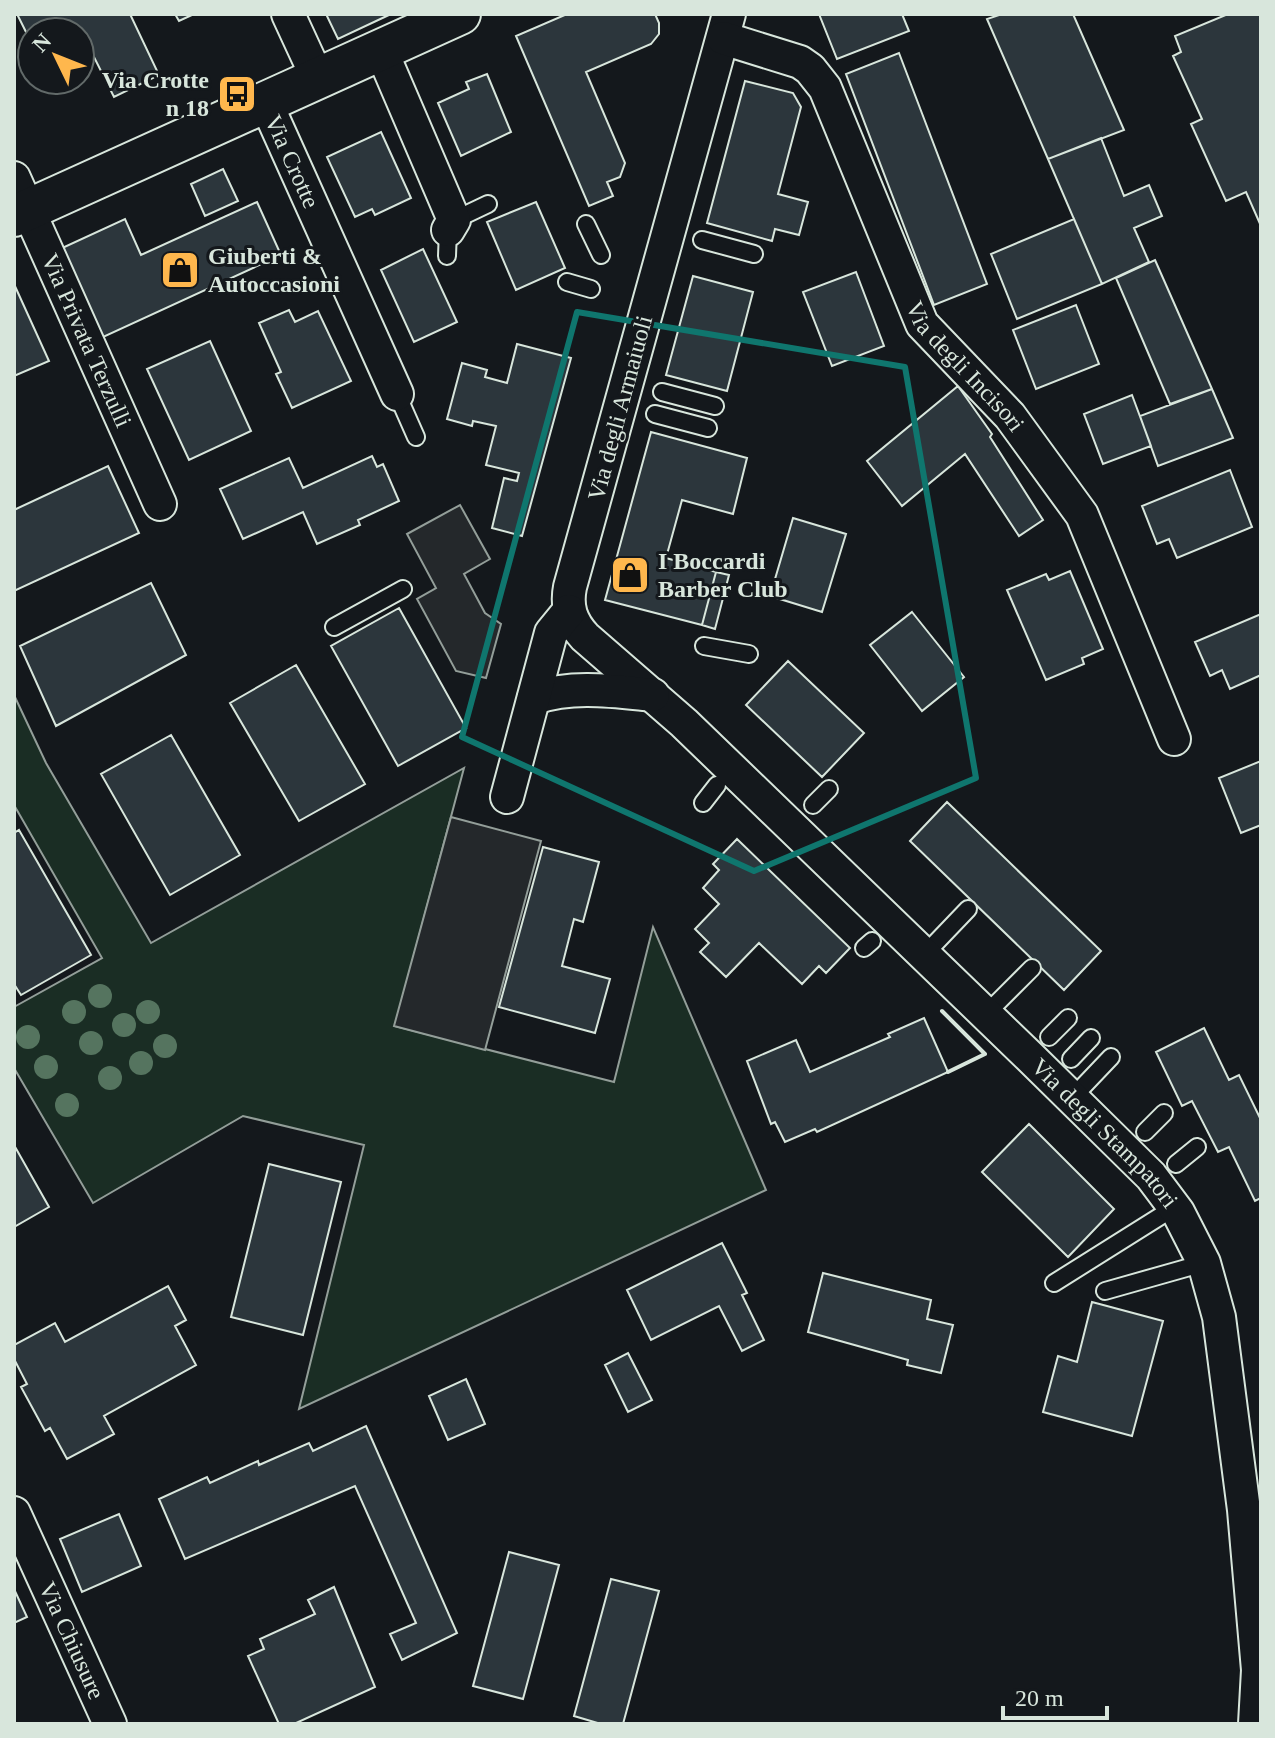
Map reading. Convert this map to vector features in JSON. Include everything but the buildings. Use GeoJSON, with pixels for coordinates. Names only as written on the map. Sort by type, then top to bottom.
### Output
{"type":"FeatureCollection","features":[{"type":"Feature","properties":{"kind":"street"},"geometry":{"type":"LineString","coordinates":[[288,14],[318,79]]}},
{"type":"Feature","properties":{"kind":"street","name":"Via Crotte"},"geometry":{"type":"LineString","coordinates":[[19,202],[266,103],[460,14]]}},
{"type":"Feature","properties":{"kind":"street","name":"Via degli Armaiuoli"},"geometry":{"type":"LineString","coordinates":[[507,797],[551,633],[569,611],[570,587],[726,26]]}},
{"type":"Feature","properties":{"kind":"street","name":"Via degli Incisori"},"geometry":{"type":"LineString","coordinates":[[726,26],[800,62],[825,88],[922,324],[1010,416],[1082,515],[1174,739]]}},
{"type":"Feature","properties":{"kind":"street"},"geometry":{"type":"LineString","coordinates":[[381,50],[461,225]]}},
{"type":"Feature","properties":{"kind":"street","name":"Via Crotte"},"geometry":{"type":"LineString","coordinates":[[266,103],[397,394]]}},
{"type":"Feature","properties":{"kind":"street","name":"Via Privata Terzulli"},"geometry":{"type":"LineString","coordinates":[[19,202],[160,504]]}},
{"type":"Feature","properties":{"kind":"street","name":"Via degli Stampatori"},"geometry":{"type":"LineString","coordinates":[[569,611],[585,637],[653,695],[986,1014],[1151,1176],[1175,1207],[1204,1263],[1219,1317],[1253,1508],[1258,1670],[1255,1724]]}},
{"type":"Feature","properties":{"kind":"street"},"geometry":{"type":"LineString","coordinates":[[534,698],[566,689],[653,695]]}},
{"type":"Feature","properties":{"kind":"street","name":"Via Chiusure"},"geometry":{"type":"LineString","coordinates":[[14,1513],[110,1724]]}},
{"type":"Feature","properties":{"kind":"lane"},"geometry":{"type":"LineString","coordinates":[[586,224],[601,255]]}},
{"type":"Feature","properties":{"kind":"lane"},"geometry":{"type":"LineString","coordinates":[[702,240],[754,254]]}},
{"type":"Feature","properties":{"kind":"lane"},"geometry":{"type":"LineString","coordinates":[[567,282],[591,289]]}},
{"type":"Feature","properties":{"kind":"lane"},"geometry":{"type":"LineString","coordinates":[[662,392],[715,406]]}},
{"type":"Feature","properties":{"kind":"lane"},"geometry":{"type":"LineString","coordinates":[[397,394],[416,437]]}},
{"type":"Feature","properties":{"kind":"lane"},"geometry":{"type":"LineString","coordinates":[[655,414],[708,428]]}},
{"type":"Feature","properties":{"kind":"lane"},"geometry":{"type":"LineString","coordinates":[[334,627],[403,589]]}},
{"type":"Feature","properties":{"kind":"lane"},"geometry":{"type":"LineString","coordinates":[[704,646],[749,654]]}},
{"type":"Feature","properties":{"kind":"lane"},"geometry":{"type":"LineString","coordinates":[[703,803],[717,785]]}},
{"type":"Feature","properties":{"kind":"lane"},"geometry":{"type":"LineString","coordinates":[[813,805],[829,789]]}},
{"type":"Feature","properties":{"kind":"lane"},"geometry":{"type":"LineString","coordinates":[[924,955],[968,909]]}},
{"type":"Feature","properties":{"kind":"lane"},"geometry":{"type":"LineString","coordinates":[[986,1014],[1032,968]]}},
{"type":"Feature","properties":{"kind":"lane"},"geometry":{"type":"LineString","coordinates":[[1049,1037],[1068,1018]]}},
{"type":"Feature","properties":{"kind":"lane"},"geometry":{"type":"LineString","coordinates":[[1071,1059],[1091,1038]]}},
{"type":"Feature","properties":{"kind":"lane"},"geometry":{"type":"LineString","coordinates":[[1072,1098],[1111,1057]]}},
{"type":"Feature","properties":{"kind":"lane"},"geometry":{"type":"LineString","coordinates":[[1145,1132],[1164,1113]]}},
{"type":"Feature","properties":{"kind":"lane"},"geometry":{"type":"LineString","coordinates":[[1176,1164],[1197,1147]]}},
{"type":"Feature","properties":{"kind":"lane"},"geometry":{"type":"LineString","coordinates":[[1054,1283],[1175,1207]]}},
{"type":"Feature","properties":{"kind":"lane"},"geometry":{"type":"LineString","coordinates":[[1105,1291],[1204,1263]]}},
{"type":"Feature","properties":{"kind":"highlighted area"},"geometry":{"type":"Polygon","coordinates":[[[577,312],[905,367],[976,778],[754,871],[462,737],[577,312]]]}},
{"type":"Feature","properties":{"kind":"green space"},"geometry":{"type":"Polygon","coordinates":[[[14,695],[46,763],[151,943],[464,768],[395,1026],[614,1082],[653,927],[766,1190],[299,1409],[364,1145],[243,1116],[93,1203],[14,1068],[14,1007],[102,958],[14,805],[14,695]]]}},
{"type":"Feature","properties":{"kind":"shaded area"},"geometry":{"type":"Polygon","coordinates":[[[460,505],[490,559],[464,574],[485,613],[501,624],[486,678],[456,671],[417,599],[436,588],[407,534],[460,505]]]}},
{"type":"Feature","properties":{"kind":"shaded area"},"geometry":{"type":"Polygon","coordinates":[[[451,817],[541,841],[485,1050],[394,1026],[451,817]]]}},
{"type":"Feature","properties":{"kind":"wall"},"geometry":{"type":"LineString","coordinates":[[942,1011],[985,1054],[948,1072]]}},
{"type":"Feature","properties":{"kind":"place","name":"Via Crotte n 18"},"geometry":{"type":"Point","coordinates":[237,94]}},
{"type":"Feature","properties":{"kind":"place","name":"Giuberti & Autoccasioni"},"geometry":{"type":"Point","coordinates":[180,270]}},
{"type":"Feature","properties":{"kind":"place","name":"I Boccardi Barber Club"},"geometry":{"type":"Point","coordinates":[630,575]}}]}
